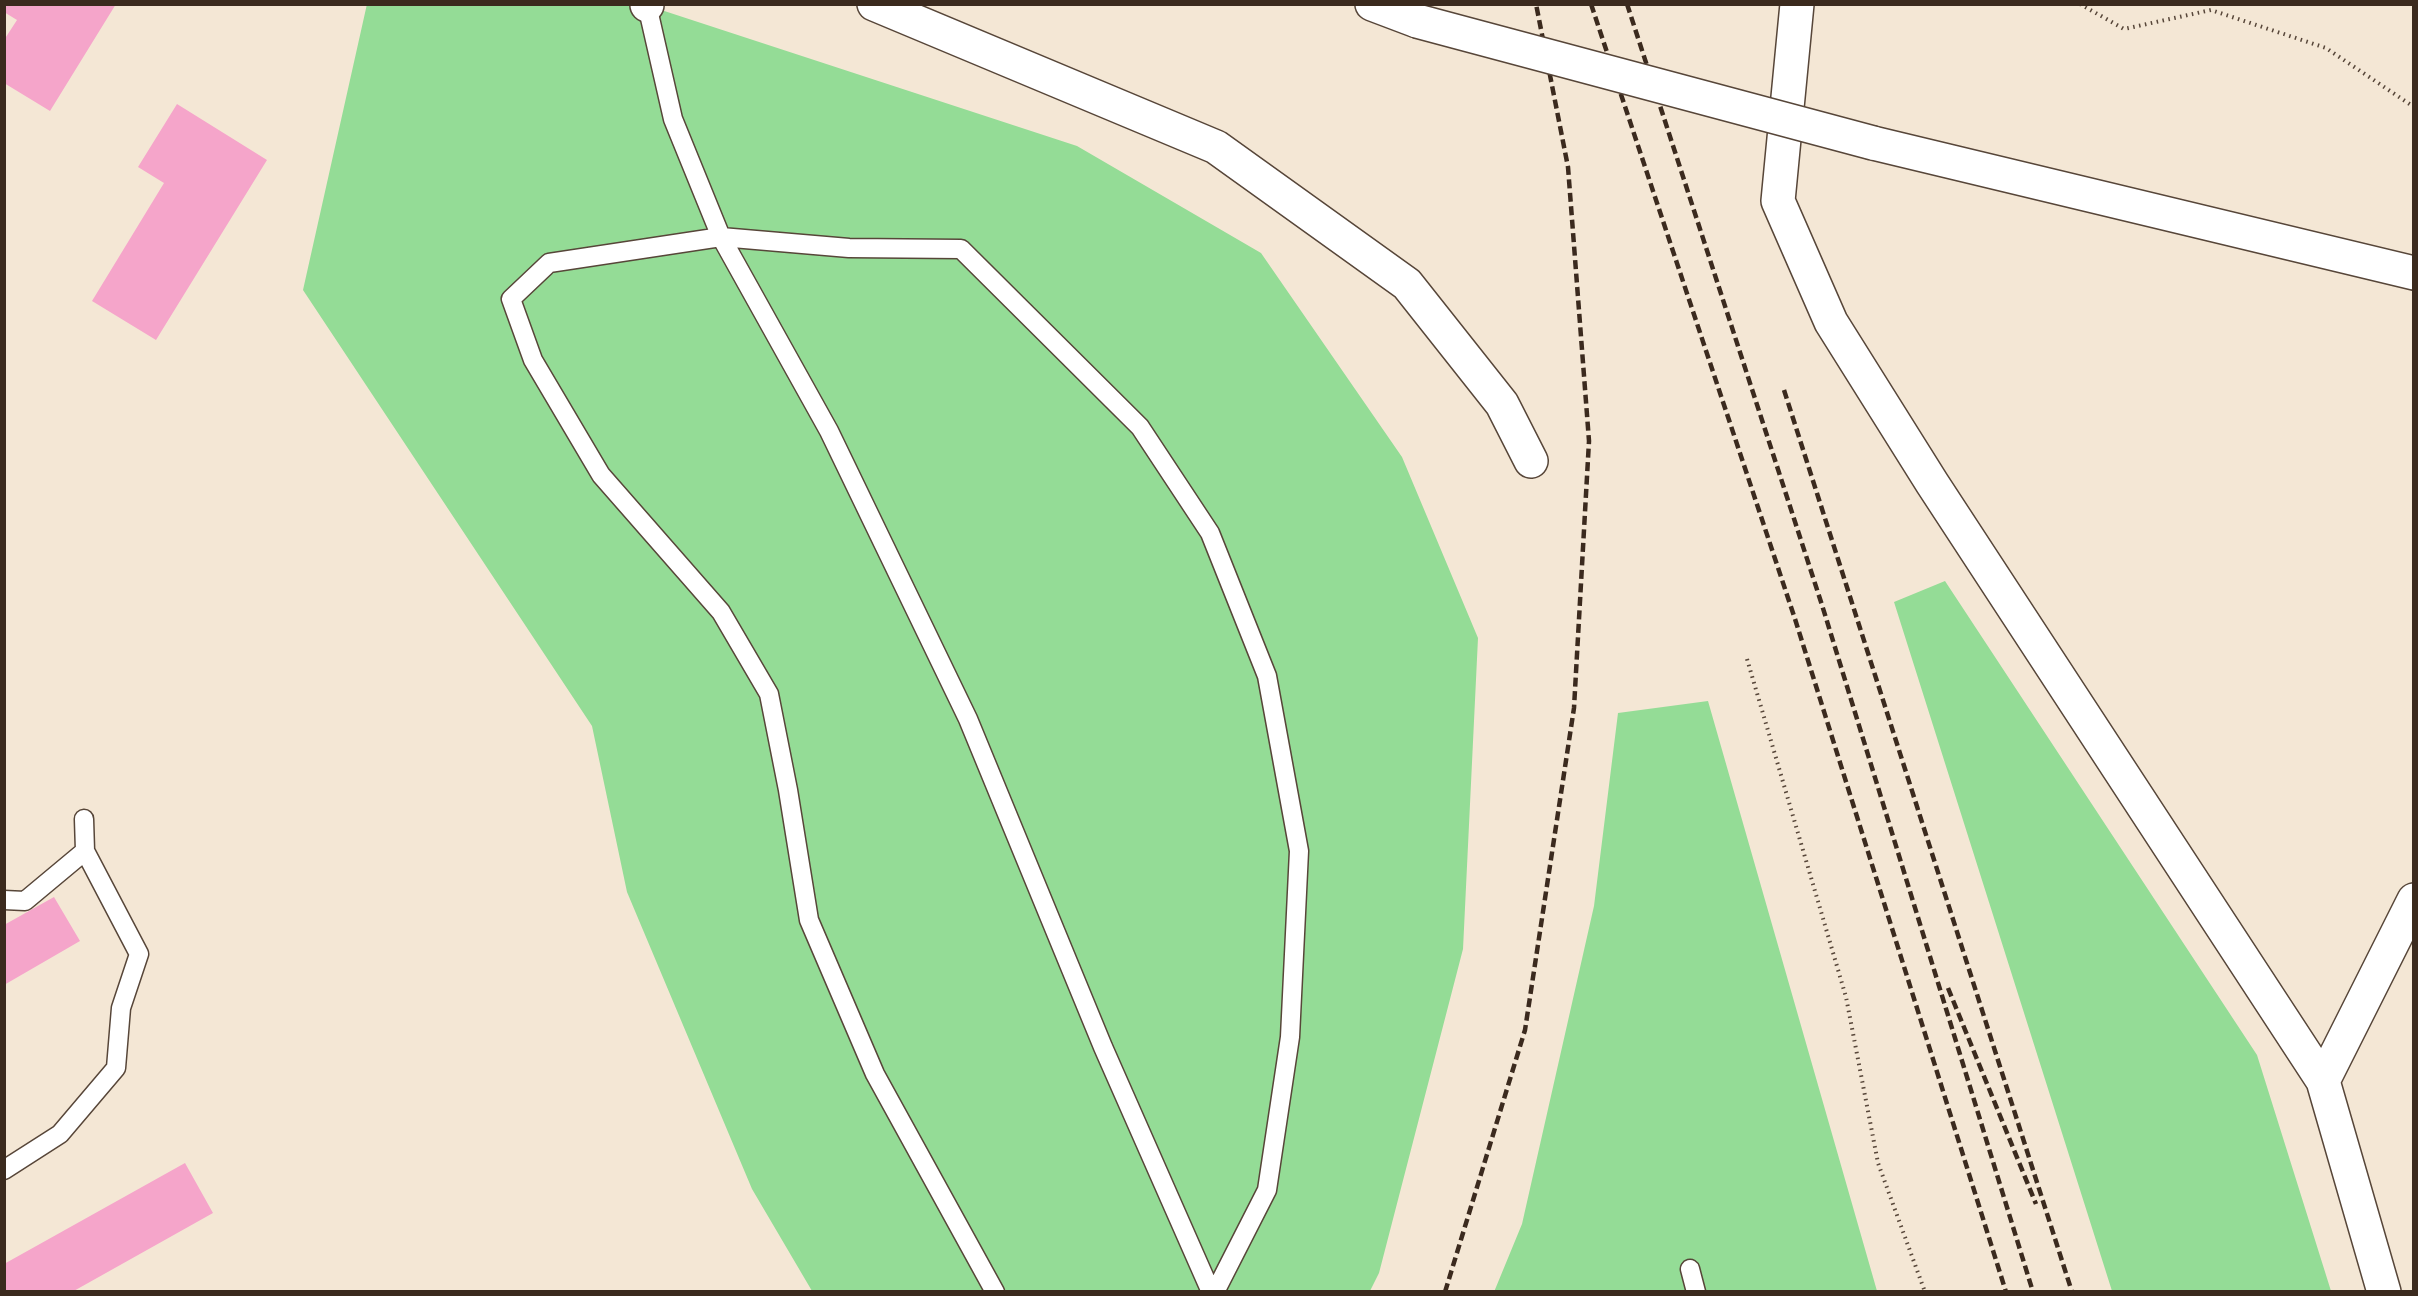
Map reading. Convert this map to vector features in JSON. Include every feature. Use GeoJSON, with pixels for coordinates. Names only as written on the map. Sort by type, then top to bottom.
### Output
{"type":"FeatureCollection","features":[{"type":"Feature","properties":{"kind":"street"},"geometry":{"type":"LineString","coordinates":[[874,4],[1216,147],[1407,284],[1502,404],[1531,461]]}},
{"type":"Feature","properties":{"kind":"street"},"geometry":{"type":"LineString","coordinates":[[1372,4],[1417,21],[1873,143],[2414,273]]}},
{"type":"Feature","properties":{"kind":"street"},"geometry":{"type":"LineString","coordinates":[[1797,4],[1778,201],[1831,322],[1932,483],[2324,1081],[2384,1292]]}},
{"type":"Feature","properties":{"kind":"street"},"geometry":{"type":"LineString","coordinates":[[2324,1081],[2414,900]]}},
{"type":"Feature","properties":{"kind":"lane"},"geometry":{"type":"LineString","coordinates":[[647,5],[673,119],[721,237],[829,431],[968,719],[1103,1047],[1213,1292]]}},
{"type":"Feature","properties":{"kind":"lane"},"geometry":{"type":"LineString","coordinates":[[995,1292],[875,1074],[809,920],[788,790],[769,694],[721,612],[601,475],[533,360],[511,299],[549,263],[721,237],[849,248],[961,249],[1140,427],[1210,533],[1267,676],[1299,851],[1290,1037],[1267,1190],[1213,1292]]}},
{"type":"Feature","properties":{"kind":"lane"},"geometry":{"type":"LineString","coordinates":[[4,1170],[60,1134],[116,1068],[121,1008],[139,954],[85,851],[84,819]]}},
{"type":"Feature","properties":{"kind":"lane"},"geometry":{"type":"LineString","coordinates":[[4,900],[25,901],[85,851]]}},
{"type":"Feature","properties":{"kind":"lane"},"geometry":{"type":"LineString","coordinates":[[1690,1269],[1696,1292]]}},
{"type":"Feature","properties":{"kind":"path"},"geometry":{"type":"LineString","coordinates":[[2080,4],[2124,29],[2211,10],[2326,48],[2414,106]]}},
{"type":"Feature","properties":{"kind":"path"},"geometry":{"type":"LineString","coordinates":[[1747,659],[1846,997],[1878,1163],[1925,1292]]}},
{"type":"Feature","properties":{"kind":"green space"},"geometry":{"type":"Polygon","coordinates":[[[367,4],[646,5],[1077,146],[1261,253],[1402,457],[1478,638],[1463,949],[1379,1273],[1370,1291],[812,1291],[752,1189],[627,892],[592,726],[303,290],[367,4]]]}},
{"type":"Feature","properties":{"kind":"green space"},"geometry":{"type":"Polygon","coordinates":[[[1945,581],[2257,1055],[2331,1291],[2112,1291],[1894,602],[1945,581]]]}},
{"type":"Feature","properties":{"kind":"green space"},"geometry":{"type":"Polygon","coordinates":[[[1708,701],[1877,1291],[1494,1292],[1522,1224],[1594,906],[1618,713],[1708,701]]]}},
{"type":"Feature","properties":{"kind":"building"},"geometry":{"type":"Polygon","coordinates":[[[4,4],[116,4],[50,111],[4,83],[4,40],[17,20],[4,12],[4,4]]]}},
{"type":"Feature","properties":{"kind":"building"},"geometry":{"type":"Polygon","coordinates":[[[177,104],[267,160],[156,340],[92,301],[164,183],[138,167],[177,104]]]}},
{"type":"Feature","properties":{"kind":"building"},"geometry":{"type":"Polygon","coordinates":[[[54,897],[80,941],[4,985],[4,925],[54,897]]]}},
{"type":"Feature","properties":{"kind":"building"},"geometry":{"type":"Polygon","coordinates":[[[185,1163],[213,1213],[72,1292],[4,1292],[4,1264],[185,1163]]]}},
{"type":"Feature","properties":{"kind":"railway"},"geometry":{"type":"LineString","coordinates":[[1445,1292],[1525,1030],[1574,708],[1589,441],[1568,167],[1536,4]]}},
{"type":"Feature","properties":{"kind":"railway"},"geometry":{"type":"LineString","coordinates":[[1591,4],[1795,619],[2006,1292]]}},
{"type":"Feature","properties":{"kind":"railway"},"geometry":{"type":"LineString","coordinates":[[1627,4],[1822,605],[2033,1292]]}},
{"type":"Feature","properties":{"kind":"railway"},"geometry":{"type":"LineString","coordinates":[[1784,390],[2072,1292]]}},
{"type":"Feature","properties":{"kind":"railway"},"geometry":{"type":"LineString","coordinates":[[1948,988],[2036,1204]]}}]}
